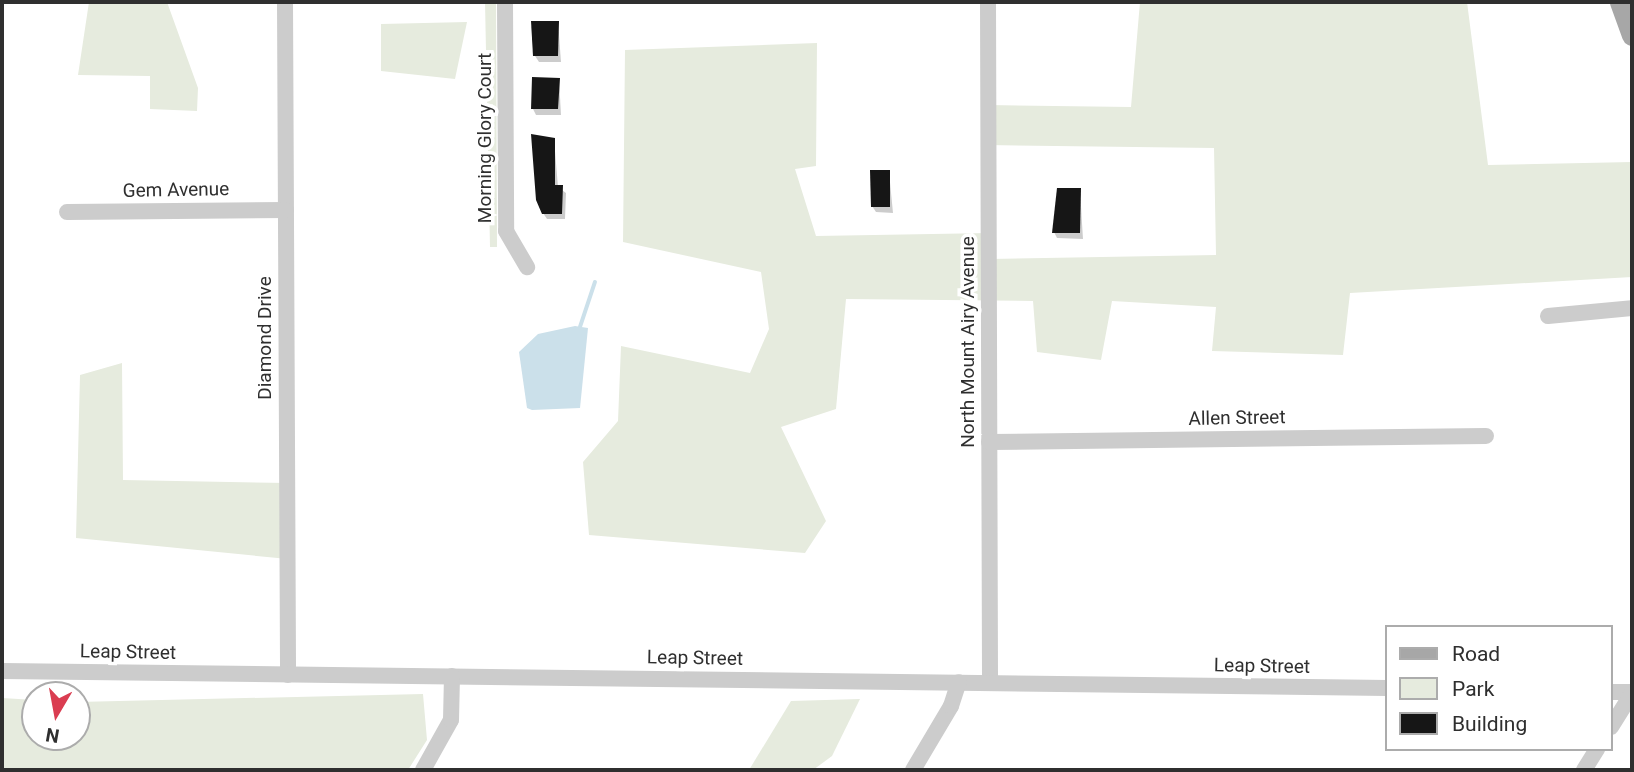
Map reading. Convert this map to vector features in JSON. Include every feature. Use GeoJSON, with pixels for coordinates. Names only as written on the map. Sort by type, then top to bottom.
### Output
{"type":"FeatureCollection","features":[{"type":"Feature","properties":{"kind":"main road"},"geometry":{"type":"LineString","coordinates":[[1620,2],[1632,35]]}},
{"type":"Feature","properties":{"kind":"street","name":"Diamond Drive"},"geometry":{"type":"LineString","coordinates":[[285,2],[288,675]]}},
{"type":"Feature","properties":{"kind":"street","name":"Morning Glory Court"},"geometry":{"type":"LineString","coordinates":[[505,2],[506,231],[527,267]]}},
{"type":"Feature","properties":{"kind":"street","name":"North Mount Airy Avenue"},"geometry":{"type":"LineString","coordinates":[[988,2],[990,683]]}},
{"type":"Feature","properties":{"kind":"street","name":"Gem Avenue"},"geometry":{"type":"LineString","coordinates":[[67,212],[286,210]]}},
{"type":"Feature","properties":{"kind":"street"},"geometry":{"type":"LineString","coordinates":[[1548,316],[1632,308]]}},
{"type":"Feature","properties":{"kind":"street","name":"Allen Street"},"geometry":{"type":"LineString","coordinates":[[989,442],[1486,436]]}},
{"type":"Feature","properties":{"kind":"street","name":"Leap Street"},"geometry":{"type":"LineString","coordinates":[[2,671],[1386,688]]}},
{"type":"Feature","properties":{"kind":"street"},"geometry":{"type":"LineString","coordinates":[[423,770],[449,726],[452,676]]}},
{"type":"Feature","properties":{"kind":"street"},"geometry":{"type":"LineString","coordinates":[[913,770],[951,706],[959,682]]}},
{"type":"Feature","properties":{"kind":"street"},"geometry":{"type":"LineString","coordinates":[[1613,692],[1632,693],[1613,724]]}},
{"type":"Feature","properties":{"kind":"street"},"geometry":{"type":"LineString","coordinates":[[1584,770],[1596,751]]}},
{"type":"Feature","properties":{"kind":"green space"},"geometry":{"type":"Polygon","coordinates":[[[89,2],[167,2],[198,88],[197,111],[150,109],[150,76],[78,75],[89,2]]]}},
{"type":"Feature","properties":{"kind":"green space"},"geometry":{"type":"Polygon","coordinates":[[[485,2],[496,2],[497,247],[490,247],[485,2]]]}},
{"type":"Feature","properties":{"kind":"green space"},"geometry":{"type":"Polygon","coordinates":[[[1140,2],[1467,2],[1488,165],[1632,162],[1632,277],[1350,293],[1343,355],[1212,351],[1216,307],[1112,301],[1101,360],[1037,352],[1033,301],[846,299],[836,409],[781,427],[826,521],[805,553],[589,535],[583,462],[618,421],[621,346],[750,373],[769,329],[761,272],[623,242],[625,50],[817,43],[816,166],[795,169],[816,236],[990,233],[990,259],[1216,255],[1214,148],[987,145],[988,105],[1131,107],[1140,2]]]}},
{"type":"Feature","properties":{"kind":"green space"},"geometry":{"type":"Polygon","coordinates":[[[467,22],[455,79],[381,71],[381,24],[467,22]]]}},
{"type":"Feature","properties":{"kind":"green space"},"geometry":{"type":"Polygon","coordinates":[[[122,363],[123,480],[288,483],[288,559],[76,538],[80,375],[122,363]]]}},
{"type":"Feature","properties":{"kind":"green space"},"geometry":{"type":"Polygon","coordinates":[[[423,694],[427,740],[408,770],[2,770],[2,698],[21,699],[21,751],[91,751],[91,702],[423,694]]]}},
{"type":"Feature","properties":{"kind":"green space"},"geometry":{"type":"Polygon","coordinates":[[[860,699],[832,756],[813,770],[749,770],[791,701],[860,699]]]}},
{"type":"Feature","properties":{"kind":"water"},"geometry":{"type":"Polygon","coordinates":[[[575,326],[588,328],[580,408],[527,408],[519,352],[538,334],[575,326]]]}},
{"type":"Feature","properties":{"kind":"building"},"geometry":{"type":"Polygon","coordinates":[[[531,21],[559,21],[558,56],[533,56],[531,21]]]}},
{"type":"Feature","properties":{"kind":"building"},"geometry":{"type":"Polygon","coordinates":[[[532,77],[560,78],[558,109],[531,109],[532,77]]]}},
{"type":"Feature","properties":{"kind":"building"},"geometry":{"type":"Polygon","coordinates":[[[531,134],[555,138],[555,185],[563,185],[562,214],[542,214],[536,200],[531,134]]]}},
{"type":"Feature","properties":{"kind":"building"},"geometry":{"type":"Polygon","coordinates":[[[870,170],[890,170],[890,207],[871,207],[870,170]]]}},
{"type":"Feature","properties":{"kind":"building"},"geometry":{"type":"Polygon","coordinates":[[[1057,188],[1081,188],[1080,233],[1052,233],[1057,188]]]}},
{"type":"Feature","properties":{"kind":"waterway"},"geometry":{"type":"LineString","coordinates":[[580,327],[595,282]]}}]}
